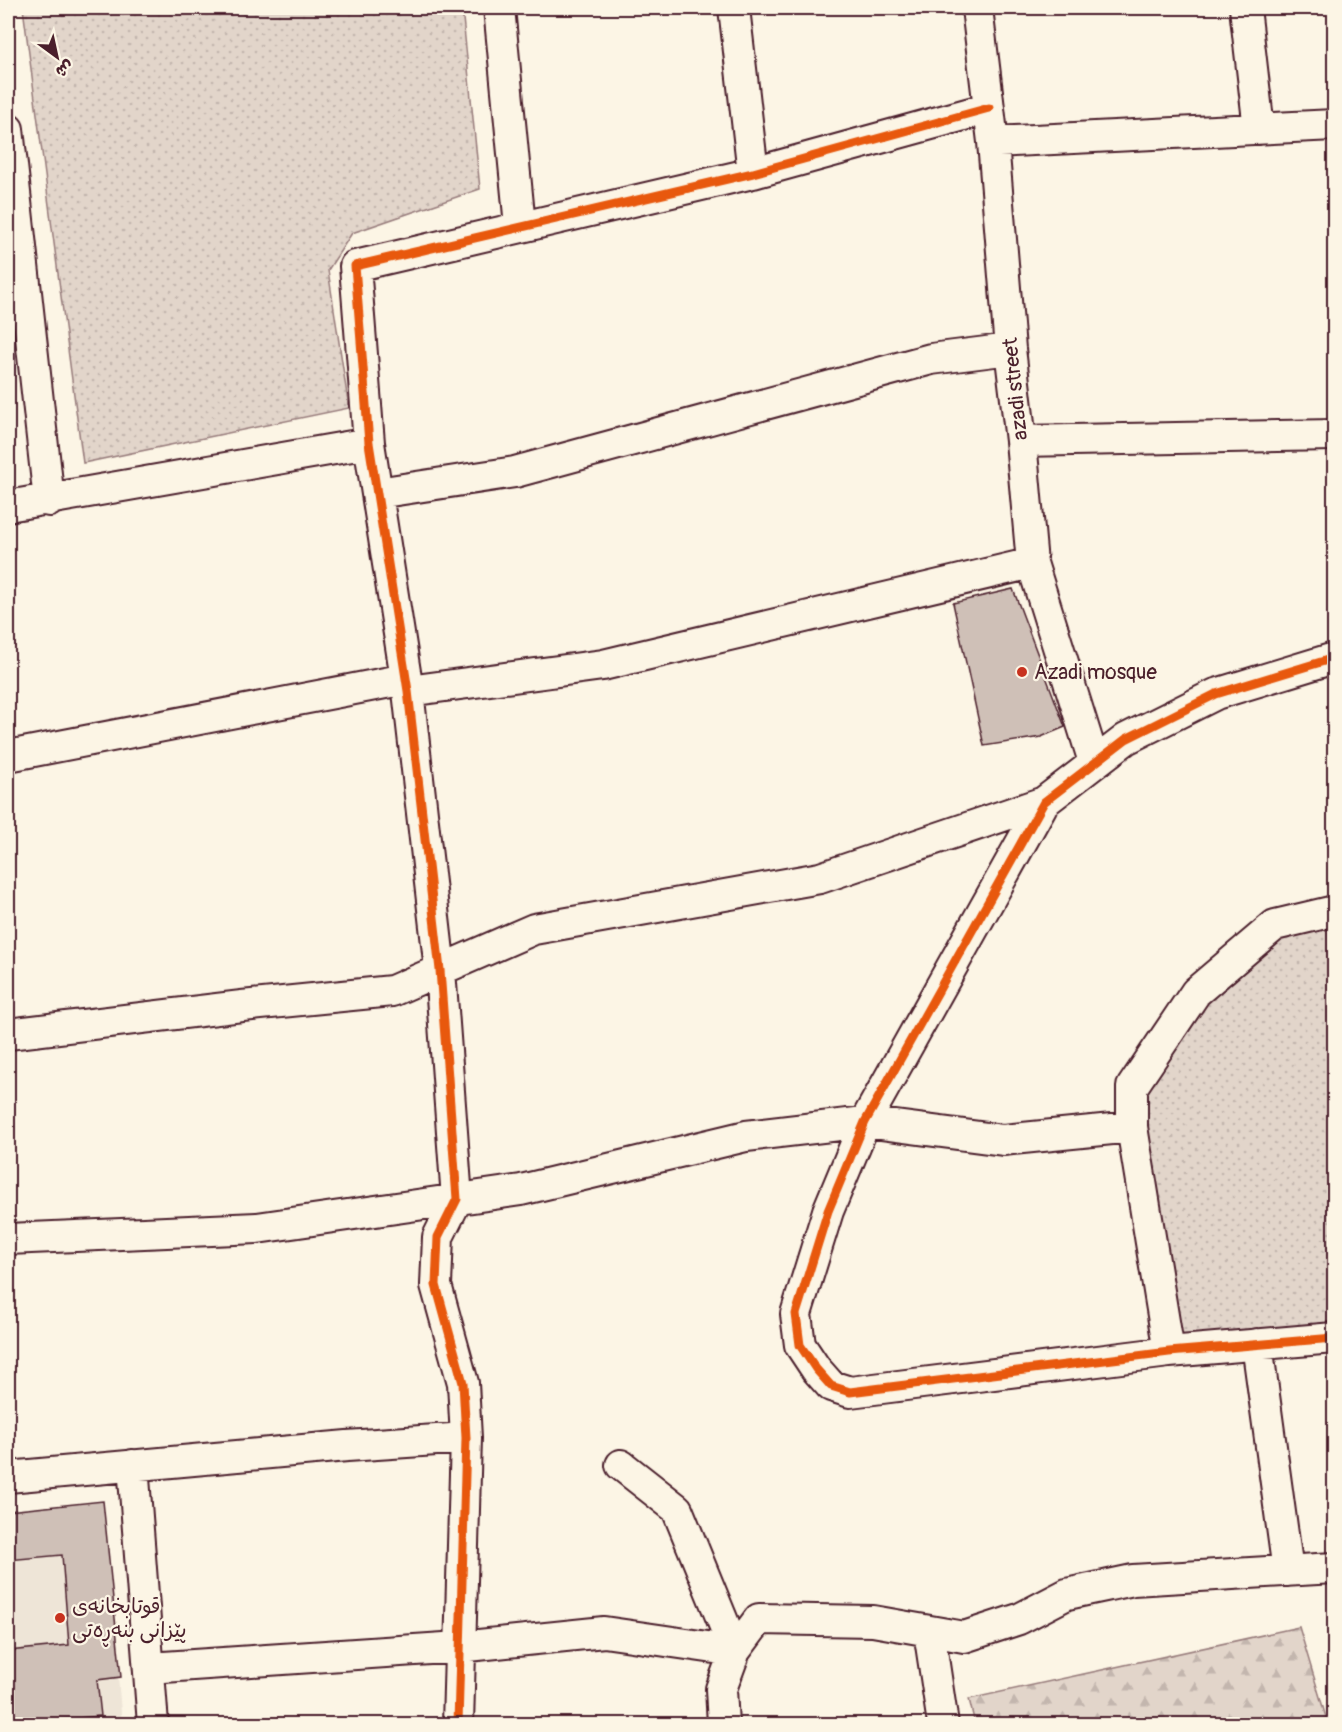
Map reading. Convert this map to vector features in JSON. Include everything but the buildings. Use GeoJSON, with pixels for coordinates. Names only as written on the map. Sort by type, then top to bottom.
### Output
{"type":"FeatureCollection","features":[{"type":"Feature","properties":{"kind":"street"},"geometry":{"type":"LineString","coordinates":[[499,8],[520,226]]}},
{"type":"Feature","properties":{"kind":"street"},"geometry":{"type":"LineString","coordinates":[[734,8],[753,173]]}},
{"type":"Feature","properties":{"kind":"street","name":"azadi street"},"geometry":{"type":"LineString","coordinates":[[977,8],[993,142],[1010,349],[1032,563],[1094,762]]}},
{"type":"Feature","properties":{"kind":"street"},"geometry":{"type":"LineString","coordinates":[[1245,8],[1259,129]]}},
{"type":"Feature","properties":{"kind":"street"},"geometry":{"type":"LineString","coordinates":[[458,1725],[466,1438],[463,1383],[436,1286],[438,1236],[457,1199],[440,970],[407,685],[369,443],[355,266],[753,173],[989,108]]}},
{"type":"Feature","properties":{"kind":"street"},"geometry":{"type":"LineString","coordinates":[[993,142],[1335,125]]}},
{"type":"Feature","properties":{"kind":"street"},"geometry":{"type":"LineString","coordinates":[[8,129],[49,501]]}},
{"type":"Feature","properties":{"kind":"street"},"geometry":{"type":"LineString","coordinates":[[377,493],[515,472],[931,359],[1010,349]]}},
{"type":"Feature","properties":{"kind":"street"},"geometry":{"type":"LineString","coordinates":[[1021,441],[1335,435]]}},
{"type":"Feature","properties":{"kind":"street"},"geometry":{"type":"LineString","coordinates":[[8,506],[49,501],[369,443]]}},
{"type":"Feature","properties":{"kind":"street"},"geometry":{"type":"LineString","coordinates":[[8,756],[407,685],[603,665],[1032,563]]}},
{"type":"Feature","properties":{"kind":"street"},"geometry":{"type":"LineString","coordinates":[[8,1034],[392,991],[534,929],[820,878],[1044,802],[1126,739],[1216,694],[1334,665]]}},
{"type":"Feature","properties":{"kind":"street"},"geometry":{"type":"LineString","coordinates":[[1044,802],[865,1122],[828,1211],[796,1314],[800,1345],[831,1386],[850,1392],[1169,1352],[1335,1338]]}},
{"type":"Feature","properties":{"kind":"street"},"geometry":{"type":"LineString","coordinates":[[1169,1352],[1132,1127],[1132,1087],[1196,992],[1275,925],[1335,911]]}},
{"type":"Feature","properties":{"kind":"street"},"geometry":{"type":"LineString","coordinates":[[8,1239],[257,1228],[521,1190],[746,1136],[865,1122],[1003,1140],[1132,1127]]}},
{"type":"Feature","properties":{"kind":"street"},"geometry":{"type":"LineString","coordinates":[[1257,1344],[1288,1571]]}},
{"type":"Feature","properties":{"kind":"street"},"geometry":{"type":"LineString","coordinates":[[8,1477],[347,1446],[466,1438]]}},
{"type":"Feature","properties":{"kind":"street"},"geometry":{"type":"LineString","coordinates":[[133,1465],[153,1725]]}},
{"type":"Feature","properties":{"kind":"street"},"geometry":{"type":"LineString","coordinates":[[621,1466],[677,1509],[735,1651]]}},
{"type":"Feature","properties":{"kind":"street"},"geometry":{"type":"LineString","coordinates":[[723,1725],[721,1689],[735,1651],[759,1619],[873,1621],[964,1637],[1019,1619],[1067,1594],[1133,1580],[1335,1568]]}},
{"type":"Feature","properties":{"kind":"street"},"geometry":{"type":"LineString","coordinates":[[929,1631],[943,1725]]}},
{"type":"Feature","properties":{"kind":"street"},"geometry":{"type":"LineString","coordinates":[[149,1668],[459,1647],[604,1632],[735,1651]]}},
{"type":"Feature","properties":{"kind":"shaded area","name":"قوتابخانەی پێزانی بنەڕەتی"},"geometry":{"type":"Polygon","coordinates":[[[103,1501],[122,1724],[8,1724],[8,1512],[103,1501]]]}},
{"type":"Feature","properties":{"kind":"green space"},"geometry":{"type":"Polygon","coordinates":[[[23,8],[462,8],[480,189],[352,233],[328,270],[349,408],[83,463],[23,8]]]}},
{"type":"Feature","properties":{"kind":"green space"},"geometry":{"type":"Polygon","coordinates":[[[1334,911],[1334,1338],[1169,1352],[1132,1087],[1196,992],[1275,925],[1334,911]]]}},
{"type":"Feature","properties":{"kind":"green space"},"geometry":{"type":"Polygon","coordinates":[[[1299,1627],[1328,1724],[975,1724],[969,1699],[1299,1627]]]}},
{"type":"Feature","properties":{"kind":"cycle path"},"geometry":{"type":"LineString","coordinates":[[458,1724],[466,1438],[463,1383],[436,1285],[438,1237],[457,1199],[440,970],[408,691],[369,443],[355,266],[753,173],[989,108]]}},
{"type":"Feature","properties":{"kind":"cycle path"},"geometry":{"type":"LineString","coordinates":[[1334,658],[1216,694],[1126,739],[1044,802],[865,1122],[828,1211],[796,1314],[800,1345],[816,1369],[831,1386],[850,1392],[1169,1352],[1334,1338]]}},
{"type":"Feature","properties":{"kind":"place","name":"Azadi mosque"},"geometry":{"type":"Point","coordinates":[1022,672]}},
{"type":"Feature","properties":{"kind":"place","name":"قوتابخانەی پێزانی بنەڕەتی"},"geometry":{"type":"Point","coordinates":[60,1618]}}]}
